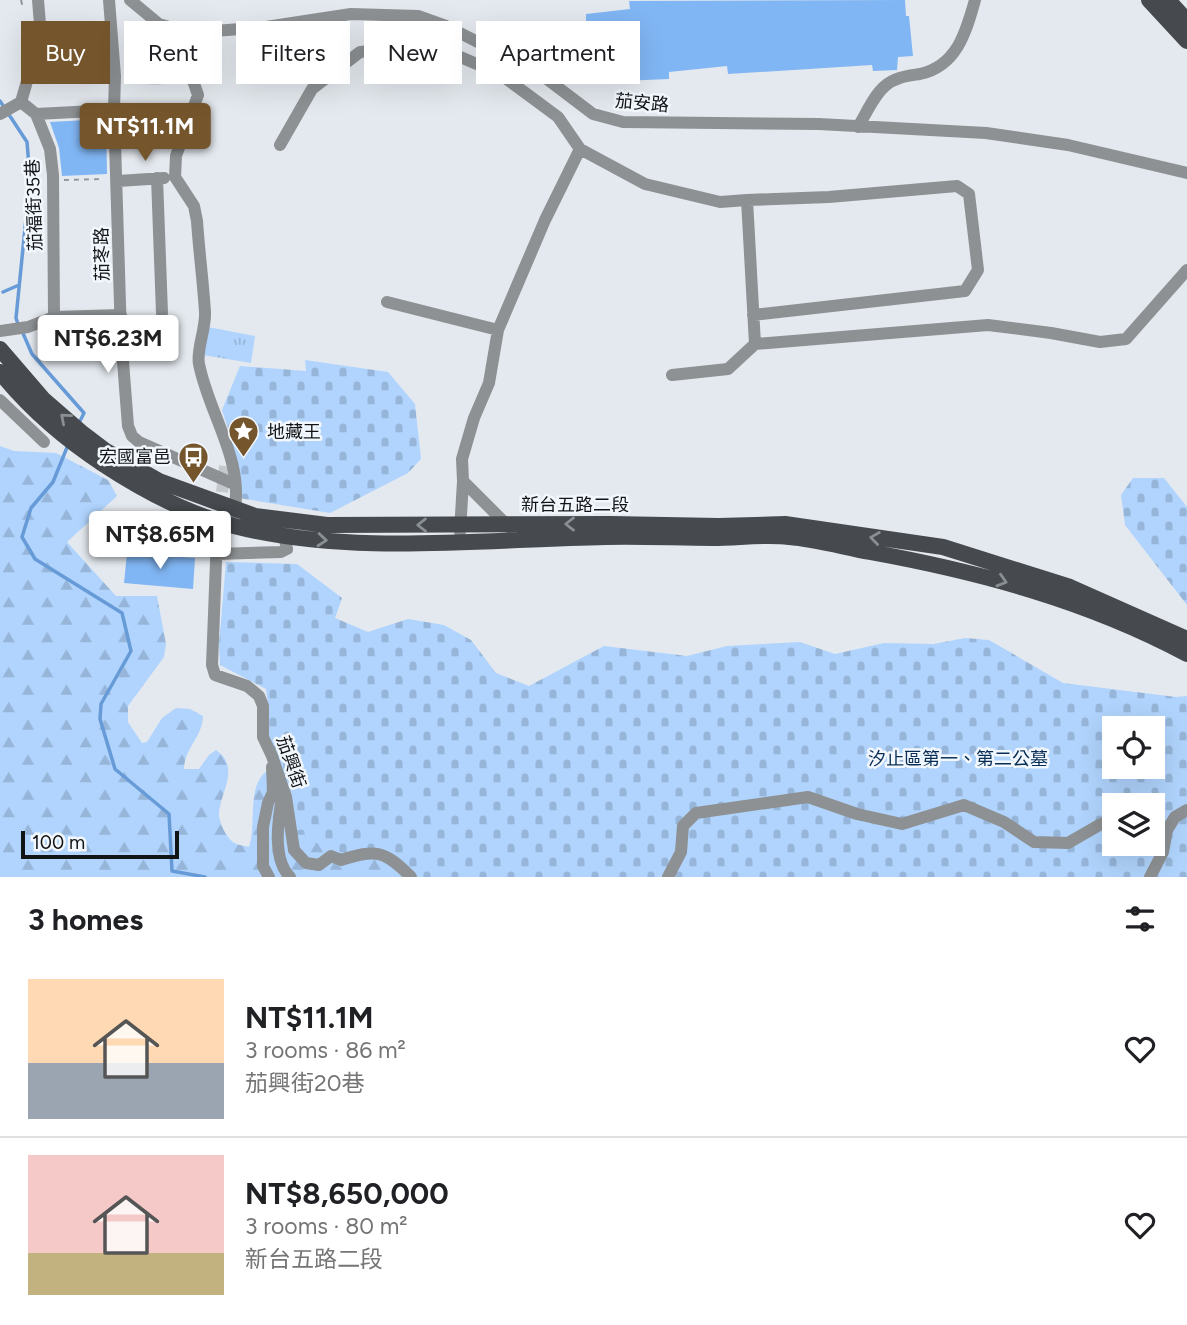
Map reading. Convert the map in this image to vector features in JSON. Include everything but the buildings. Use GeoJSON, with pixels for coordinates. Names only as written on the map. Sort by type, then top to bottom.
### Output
{"type":"FeatureCollection","features":[{"type":"Feature","properties":{"kind":"main road"},"geometry":{"type":"LineString","coordinates":[[1149,0],[1186,39]]}},
{"type":"Feature","properties":{"kind":"main road"},"geometry":{"type":"LineString","coordinates":[[1168,0],[1187,21]]}},
{"type":"Feature","properties":{"kind":"main road","name":"新台五路二段"},"geometry":{"type":"LineString","coordinates":[[0,349],[43,399],[89,439],[207,508],[284,536],[326,541],[458,543],[513,533],[785,524],[943,548],[1070,587],[1187,639]]}},
{"type":"Feature","properties":{"kind":"main road","name":"新台五路二段"},"geometry":{"type":"LineString","coordinates":[[0,372],[45,419],[95,458],[164,500],[207,508]]}},
{"type":"Feature","properties":{"kind":"main road","name":"新台五路二段"},"geometry":{"type":"LineString","coordinates":[[233,518],[327,525],[461,525],[513,533],[606,537],[788,537],[992,577],[1067,601],[1152,635],[1187,654]]}},
{"type":"Feature","properties":{"kind":"street"},"geometry":{"type":"LineString","coordinates":[[38,0],[40,21]]}},
{"type":"Feature","properties":{"kind":"street","name":"茄苳路"},"geometry":{"type":"LineString","coordinates":[[109,0],[116,76],[108,113],[117,180],[128,426],[132,436],[139,442],[234,484]]}},
{"type":"Feature","properties":{"kind":"street","name":"茄安路"},"geometry":{"type":"LineString","coordinates":[[130,0],[155,21]]}},
{"type":"Feature","properties":{"kind":"street"},"geometry":{"type":"LineString","coordinates":[[858,127],[883,87],[895,79],[933,71],[952,56],[966,34],[975,0]]}},
{"type":"Feature","properties":{"kind":"street","name":"茄安路"},"geometry":{"type":"LineString","coordinates":[[222,30],[266,27],[351,14],[418,16],[446,26],[539,73],[593,114],[622,122],[858,127],[986,133],[1068,145],[1187,173]]}},
{"type":"Feature","properties":{"kind":"street"},"geometry":{"type":"LineString","coordinates":[[280,145],[312,89],[360,52],[414,47],[458,56],[500,74],[558,117],[580,149],[645,184],[720,202],[829,197],[957,186],[969,194],[978,270],[965,291],[753,316]]}},
{"type":"Feature","properties":{"kind":"street"},"geometry":{"type":"LineString","coordinates":[[0,114],[21,102],[26,84]]}},
{"type":"Feature","properties":{"kind":"street"},"geometry":{"type":"LineString","coordinates":[[194,84],[198,95],[195,109],[183,130],[176,156],[175,177],[194,206],[196,214],[205,312],[205,331],[198,361],[231,457],[234,484],[233,518]]}},
{"type":"Feature","properties":{"kind":"street","name":"茄福街35巷"},"geometry":{"type":"LineString","coordinates":[[21,102],[40,114],[50,149],[54,317]]}},
{"type":"Feature","properties":{"kind":"street"},"geometry":{"type":"LineString","coordinates":[[40,114],[108,113]]}},
{"type":"Feature","properties":{"kind":"street"},"geometry":{"type":"LineString","coordinates":[[458,543],[461,525],[462,459],[474,418],[489,383],[498,330],[545,220],[580,149]]}},
{"type":"Feature","properties":{"kind":"street"},"geometry":{"type":"LineString","coordinates":[[117,180],[175,177]]}},
{"type":"Feature","properties":{"kind":"street"},"geometry":{"type":"LineString","coordinates":[[158,178],[162,313]]}},
{"type":"Feature","properties":{"kind":"street"},"geometry":{"type":"LineString","coordinates":[[747,200],[755,344]]}},
{"type":"Feature","properties":{"kind":"street"},"geometry":{"type":"LineString","coordinates":[[672,375],[728,369],[755,344],[988,325],[1100,342],[1126,339],[1187,270]]}},
{"type":"Feature","properties":{"kind":"street"},"geometry":{"type":"LineString","coordinates":[[387,302],[498,330]]}},
{"type":"Feature","properties":{"kind":"street"},"geometry":{"type":"LineString","coordinates":[[0,331],[54,317],[121,315]]}},
{"type":"Feature","properties":{"kind":"street"},"geometry":{"type":"LineString","coordinates":[[0,400],[44,442]]}},
{"type":"Feature","properties":{"kind":"street"},"geometry":{"type":"LineString","coordinates":[[218,419],[225,466]]}},
{"type":"Feature","properties":{"kind":"street"},"geometry":{"type":"LineString","coordinates":[[463,481],[513,533]]}},
{"type":"Feature","properties":{"kind":"street","name":"茄興街"},"geometry":{"type":"LineString","coordinates":[[217,536],[212,665],[215,675],[247,686],[259,696],[263,706],[263,737],[284,790],[294,850],[306,863],[319,865],[331,856],[341,860],[377,852],[397,863],[411,877]]}},
{"type":"Feature","properties":{"kind":"street"},"geometry":{"type":"LineString","coordinates":[[217,554],[281,552],[287,549],[284,536]]}},
{"type":"Feature","properties":{"kind":"street"},"geometry":{"type":"LineString","coordinates":[[269,877],[263,866],[263,827],[273,792],[272,756]]}},
{"type":"Feature","properties":{"kind":"street"},"geometry":{"type":"LineString","coordinates":[[284,790],[279,814],[278,847],[283,870],[290,877]]}},
{"type":"Feature","properties":{"kind":"street"},"geometry":{"type":"LineString","coordinates":[[668,877],[681,852],[683,826],[696,813],[808,797],[857,814],[902,824],[964,805],[1004,822],[1034,842],[1068,843],[1102,824]]}},
{"type":"Feature","properties":{"kind":"street"},"geometry":{"type":"LineString","coordinates":[[1150,877],[1163,852],[1167,830],[1175,817],[1187,810]]}},
{"type":"Feature","properties":{"kind":"path"},"geometry":{"type":"LineString","coordinates":[[52,181],[117,180]]}},
{"type":"Feature","properties":{"kind":"green space"},"geometry":{"type":"Polygon","coordinates":[[[208,327],[255,336],[251,363],[203,355],[208,327]]]}},
{"type":"Feature","properties":{"kind":"green space"},"geometry":{"type":"Polygon","coordinates":[[[305,360],[388,372],[415,404],[421,459],[408,473],[330,513],[239,498],[230,435],[222,410],[240,366],[306,371],[305,360]]]}},
{"type":"Feature","properties":{"kind":"green space"},"geometry":{"type":"Polygon","coordinates":[[[0,446],[14,451],[56,453],[108,480],[117,496],[67,542],[116,596],[157,596],[166,644],[164,657],[128,706],[128,722],[142,743],[147,742],[162,718],[176,708],[190,709],[203,716],[184,769],[199,769],[216,750],[223,757],[227,764],[228,779],[219,815],[230,840],[249,847],[256,786],[267,771],[321,845],[339,857],[371,854],[405,877],[0,877],[0,446]]]}},
{"type":"Feature","properties":{"kind":"green space"},"geometry":{"type":"Polygon","coordinates":[[[1133,478],[1164,478],[1187,507],[1187,605],[1125,525],[1121,495],[1133,478]]]}},
{"type":"Feature","properties":{"kind":"green space","name":"汐止區第一、第二公墓"},"geometry":{"type":"Polygon","coordinates":[[[226,562],[297,564],[342,598],[335,618],[368,632],[408,619],[444,625],[471,640],[496,673],[529,686],[604,646],[687,656],[727,646],[800,642],[835,654],[884,643],[934,644],[965,638],[989,640],[1063,683],[1176,697],[1187,696],[1187,877],[405,877],[371,854],[339,857],[295,829],[268,734],[266,689],[220,665],[219,644],[226,562]]]}},
{"type":"Feature","properties":{"kind":"waterway"},"geometry":{"type":"LineString","coordinates":[[0,101],[27,142],[30,178],[16,318],[18,324]]}},
{"type":"Feature","properties":{"kind":"waterway"},"geometry":{"type":"LineString","coordinates":[[3,292],[19,285]]}},
{"type":"Feature","properties":{"kind":"waterway"},"geometry":{"type":"LineString","coordinates":[[22,331],[32,354],[84,413],[79,423]]}},
{"type":"Feature","properties":{"kind":"waterway"},"geometry":{"type":"LineString","coordinates":[[68,445],[53,482],[31,508],[22,537],[35,559],[122,613],[131,651],[101,704],[100,719],[115,769],[169,814],[172,871],[205,877]]}},
{"type":"Feature","properties":{"kind":"tunnel"},"geometry":{"type":"LineString","coordinates":[[220,510],[225,466]]}},
{"type":"Feature","properties":{"kind":"place","name":"地藏王"},"geometry":{"type":"Point","coordinates":[244,459]}},
{"type":"Feature","properties":{"kind":"place","name":"宏國富邑"},"geometry":{"type":"Point","coordinates":[194,484]}}]}
